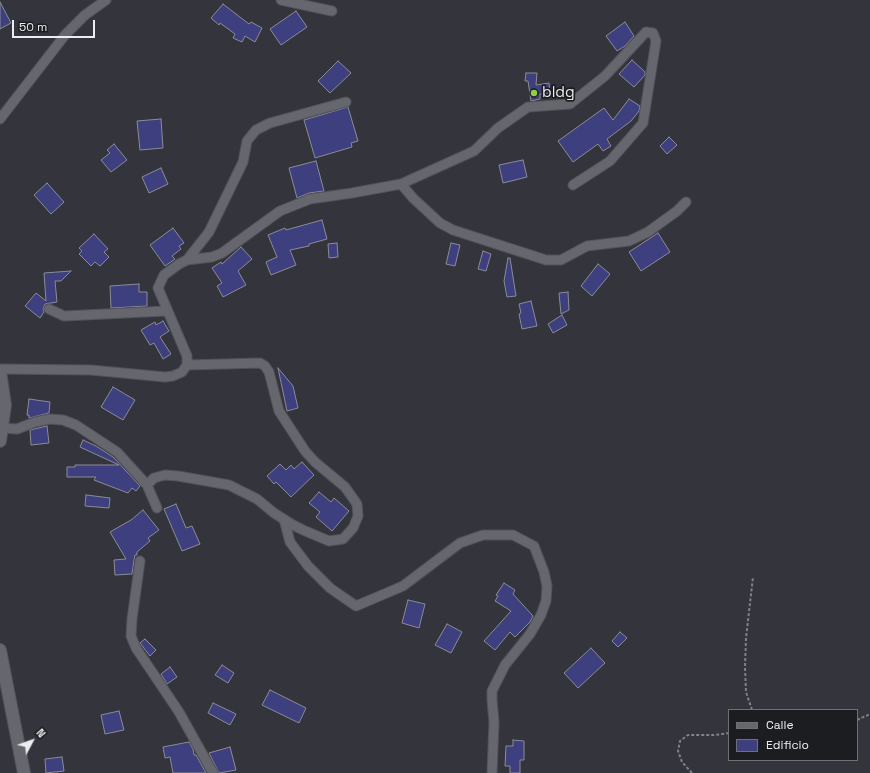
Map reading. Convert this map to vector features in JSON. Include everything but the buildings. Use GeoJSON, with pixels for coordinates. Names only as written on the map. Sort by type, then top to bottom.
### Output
{"type":"FeatureCollection","features":[{"type":"Feature","properties":{"kind":"main road"},"geometry":{"type":"LineString","coordinates":[[0,370],[5,405],[0,441]]}},
{"type":"Feature","properties":{"kind":"main road"},"geometry":{"type":"LineString","coordinates":[[0,650],[24,773]]}},
{"type":"Feature","properties":{"kind":"street"},"geometry":{"type":"LineString","coordinates":[[0,119],[65,35],[85,15],[106,0]]}},
{"type":"Feature","properties":{"kind":"street"},"geometry":{"type":"LineString","coordinates":[[281,0],[332,11]]}},
{"type":"Feature","properties":{"kind":"street"},"geometry":{"type":"LineString","coordinates":[[0,370],[91,370],[165,378],[182,372],[186,365],[187,356],[180,337],[166,311],[158,288],[164,275],[179,264],[187,260],[212,257],[222,253],[280,211],[310,199],[401,184],[474,151],[498,128],[528,107],[570,104],[605,76],[646,32],[654,33],[656,41],[643,123],[610,161],[573,185]]}},
{"type":"Feature","properties":{"kind":"street"},"geometry":{"type":"LineString","coordinates":[[187,260],[209,232],[243,162],[247,141],[256,130],[270,123],[346,102]]}},
{"type":"Feature","properties":{"kind":"street"},"geometry":{"type":"LineString","coordinates":[[401,184],[413,198],[440,223],[453,230],[546,260],[560,260],[587,246],[629,241],[648,232],[677,211],[686,202]]}},
{"type":"Feature","properties":{"kind":"street"},"geometry":{"type":"LineString","coordinates":[[49,309],[64,316],[166,311]]}},
{"type":"Feature","properties":{"kind":"street"},"geometry":{"type":"LineString","coordinates":[[147,485],[154,478],[166,475],[220,483],[252,496],[284,519],[303,530],[330,541],[344,539],[353,528],[358,516],[357,504],[345,486],[315,462],[305,451],[279,411],[269,372],[265,366],[260,363],[186,365]]}},
{"type":"Feature","properties":{"kind":"street"},"geometry":{"type":"LineString","coordinates":[[2,428],[18,429],[35,422],[50,419],[63,420],[76,425],[117,452],[147,485],[156,508]]}},
{"type":"Feature","properties":{"kind":"street"},"geometry":{"type":"LineString","coordinates":[[284,519],[290,542],[308,566],[330,588],[356,606],[403,586],[460,543],[483,535],[514,535],[534,546],[544,572],[547,586],[546,601],[530,634],[505,664],[492,691],[494,722],[492,773]]}},
{"type":"Feature","properties":{"kind":"street"},"geometry":{"type":"LineString","coordinates":[[140,560],[131,636],[136,648],[179,712],[213,773]]}},
{"type":"Feature","properties":{"kind":"path"},"geometry":{"type":"LineString","coordinates":[[752,709],[746,692],[746,638],[754,577]]}},
{"type":"Feature","properties":{"kind":"path"},"geometry":{"type":"LineString","coordinates":[[858,720],[870,714]]}},
{"type":"Feature","properties":{"kind":"path"},"geometry":{"type":"LineString","coordinates":[[692,773],[682,762],[678,751],[680,741],[688,735],[704,736],[728,733]]}},
{"type":"Feature","properties":{"kind":"place","name":"bldg"},"geometry":{"type":"Point","coordinates":[534,93]}}]}
